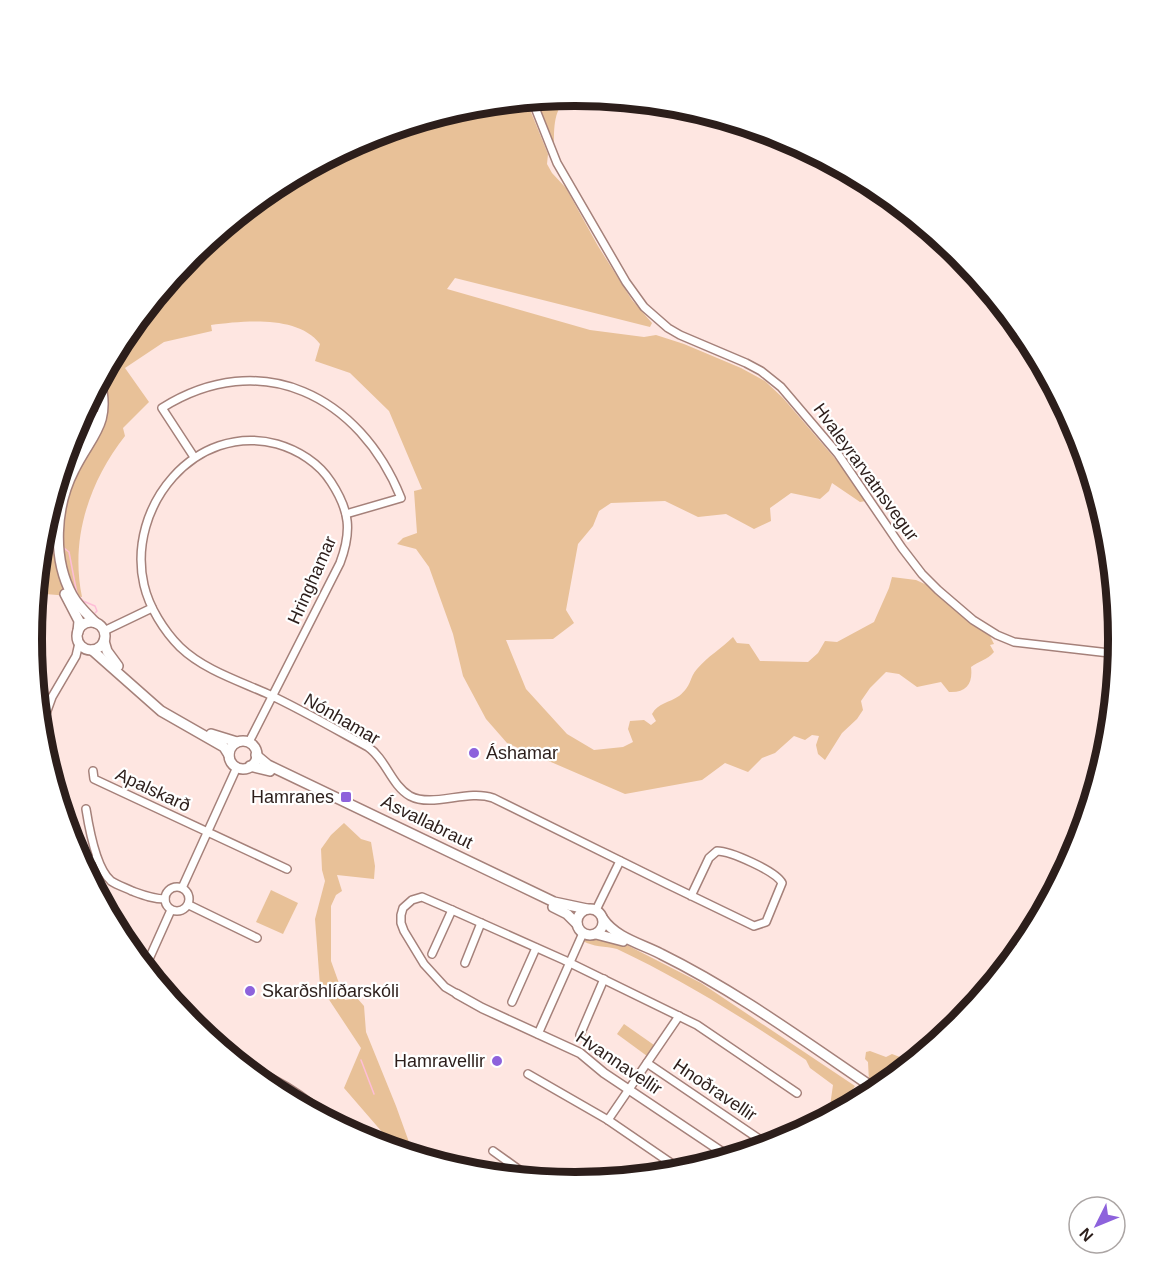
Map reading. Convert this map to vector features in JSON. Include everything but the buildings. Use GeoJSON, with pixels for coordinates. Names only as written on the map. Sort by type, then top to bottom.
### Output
{"type":"FeatureCollection","features":[{"type":"Feature","properties":{"kind":"main road"},"geometry":{"type":"LineString","coordinates":[[53,531],[58,573],[79,621],[79,643],[161,711],[224,747],[231,762],[237,767],[250,766],[256,755],[249,742],[237,742],[203,731],[153,698],[114,660],[107,651],[104,631],[77,602],[66,583],[60,555],[59,528],[62,503],[72,472],[100,425],[104,402],[102,394]]}},
{"type":"Feature","properties":{"kind":"main road"},"geometry":{"type":"LineString","coordinates":[[73,460],[94,423],[98,403]]}},
{"type":"Feature","properties":{"kind":"main road"},"geometry":{"type":"LineString","coordinates":[[78,632],[83,625],[96,623]]}},
{"type":"Feature","properties":{"kind":"main road"},"geometry":{"type":"LineString","coordinates":[[90,650],[99,647],[104,642]]}},
{"type":"Feature","properties":{"kind":"main road"},"geometry":{"type":"LineString","coordinates":[[229,755],[231,747],[237,742]]}},
{"type":"Feature","properties":{"kind":"main road","name":"Ásvallabraut"},"geometry":{"type":"LineString","coordinates":[[256,755],[268,765],[554,902],[591,910]]}},
{"type":"Feature","properties":{"kind":"main road","name":"Ásvallabraut"},"geometry":{"type":"LineString","coordinates":[[250,766],[282,776],[563,911],[577,924]]}},
{"type":"Feature","properties":{"kind":"main road"},"geometry":{"type":"LineString","coordinates":[[864,1088],[697,978],[625,942],[583,933],[577,924],[580,914],[591,910],[616,932],[678,962],[746,1002],[868,1085]]}},
{"type":"Feature","properties":{"kind":"main road"},"geometry":{"type":"LineString","coordinates":[[596,934],[603,927],[603,919]]}},
{"type":"Feature","properties":{"kind":"street","name":"Hvaleyrarvatnsvegur"},"geometry":{"type":"LineString","coordinates":[[535,108],[557,163],[626,282],[644,306],[668,328],[746,363],[761,371],[781,387],[838,454],[902,548],[938,590],[978,624],[1014,642],[1109,653]]}},
{"type":"Feature","properties":{"kind":"street"},"geometry":{"type":"LineString","coordinates":[[194,457],[162,408],[195,390],[238,381],[258,381],[298,389],[339,412],[358,428],[382,459],[401,498],[346,514]]}},
{"type":"Feature","properties":{"kind":"street","name":"Hringhamar"},"geometry":{"type":"LineString","coordinates":[[249,742],[272,697],[340,563],[348,533],[346,514],[340,495],[327,476],[310,460],[289,447],[267,442],[240,440],[217,446],[194,457],[166,486],[151,510],[146,524],[142,538],[141,570],[146,595],[169,634],[195,659],[272,697]]}},
{"type":"Feature","properties":{"kind":"street"},"geometry":{"type":"LineString","coordinates":[[104,631],[152,608]]}},
{"type":"Feature","properties":{"kind":"street"},"geometry":{"type":"LineString","coordinates":[[47,711],[57,687],[76,656],[79,643]]}},
{"type":"Feature","properties":{"kind":"street"},"geometry":{"type":"LineString","coordinates":[[76,656],[90,650]]}},
{"type":"Feature","properties":{"kind":"street","name":"Nónhamar"},"geometry":{"type":"LineString","coordinates":[[272,697],[371,748],[405,792],[420,800],[480,795],[493,798],[620,861]]}},
{"type":"Feature","properties":{"kind":"street"},"geometry":{"type":"LineString","coordinates":[[182,888],[237,767]]}},
{"type":"Feature","properties":{"kind":"street","name":"Apalskarð"},"geometry":{"type":"LineString","coordinates":[[93,771],[94,779],[207,832]]}},
{"type":"Feature","properties":{"kind":"street"},"geometry":{"type":"LineString","coordinates":[[86,809],[91,840],[107,876],[113,882],[147,896],[165,899]]}},
{"type":"Feature","properties":{"kind":"street"},"geometry":{"type":"LineString","coordinates":[[207,832],[287,869]]}},
{"type":"Feature","properties":{"kind":"street"},"geometry":{"type":"LineString","coordinates":[[591,910],[620,861],[691,896],[754,926],[766,922],[782,883],[778,877],[760,867],[727,852],[717,851],[709,858],[691,896]]}},
{"type":"Feature","properties":{"kind":"street"},"geometry":{"type":"LineString","coordinates":[[90,860],[98,858]]}},
{"type":"Feature","properties":{"kind":"street"},"geometry":{"type":"LineString","coordinates":[[182,888],[188,893],[189,905],[181,911],[171,910],[166,905],[165,899],[170,889],[182,888]]}},
{"type":"Feature","properties":{"kind":"street"},"geometry":{"type":"LineString","coordinates":[[454,992],[440,982],[424,964],[404,932],[400,919],[406,905],[412,900],[422,897],[453,910],[679,1016],[719,1039],[797,1093]]}},
{"type":"Feature","properties":{"kind":"street"},"geometry":{"type":"LineString","coordinates":[[189,905],[257,938]]}},
{"type":"Feature","properties":{"kind":"street"},"geometry":{"type":"LineString","coordinates":[[149,960],[171,910]]}},
{"type":"Feature","properties":{"kind":"street"},"geometry":{"type":"LineString","coordinates":[[432,954],[453,910]]}},
{"type":"Feature","properties":{"kind":"street"},"geometry":{"type":"LineString","coordinates":[[465,963],[481,923]]}},
{"type":"Feature","properties":{"kind":"street"},"geometry":{"type":"LineString","coordinates":[[538,1034],[583,933]]}},
{"type":"Feature","properties":{"kind":"street"},"geometry":{"type":"LineString","coordinates":[[512,1002],[536,948]]}},
{"type":"Feature","properties":{"kind":"street"},"geometry":{"type":"LineString","coordinates":[[580,1035],[604,979]]}},
{"type":"Feature","properties":{"kind":"street","name":"Hvannavellir"},"geometry":{"type":"LineString","coordinates":[[454,992],[482,1008],[580,1053],[604,1073],[723,1152]]}},
{"type":"Feature","properties":{"kind":"street","name":"Hnoðravellir"},"geometry":{"type":"LineString","coordinates":[[608,1120],[679,1016]]}},
{"type":"Feature","properties":{"kind":"street","name":"Hnoðravellir"},"geometry":{"type":"LineString","coordinates":[[647,1063],[760,1140]]}},
{"type":"Feature","properties":{"kind":"street"},"geometry":{"type":"LineString","coordinates":[[528,1074],[608,1120],[672,1164]]}},
{"type":"Feature","properties":{"kind":"street"},"geometry":{"type":"LineString","coordinates":[[278,1083],[306,1100]]}},
{"type":"Feature","properties":{"kind":"street"},"geometry":{"type":"LineString","coordinates":[[493,1151],[519,1169]]}},
{"type":"Feature","properties":{"kind":"shaded area"},"geometry":{"type":"Polygon","coordinates":[[[560,106],[555,126],[554,147],[538,107],[560,106]]]}},
{"type":"Feature","properties":{"kind":"shaded area"},"geometry":{"type":"Polygon","coordinates":[[[529,108],[548,154],[547,164],[552,173],[566,188],[598,246],[632,300],[652,323],[650,327],[455,278],[447,289],[590,330],[644,337],[656,335],[741,368],[765,381],[783,398],[838,462],[866,501],[860,502],[832,483],[829,491],[820,499],[791,493],[770,508],[771,521],[754,529],[726,514],[698,517],[665,501],[611,503],[599,511],[593,526],[578,544],[566,610],[574,623],[553,639],[506,640],[526,689],[567,734],[594,750],[623,747],[633,742],[628,729],[630,721],[644,720],[651,725],[656,721],[652,714],[654,710],[683,692],[697,669],[733,637],[737,643],[749,644],[760,661],[808,662],[818,653],[825,641],[837,642],[874,622],[892,577],[916,580],[927,585],[950,606],[990,636],[994,644],[990,645],[994,652],[971,667],[968,686],[955,692],[949,692],[941,682],[917,687],[899,674],[886,672],[870,688],[861,701],[863,710],[842,733],[825,760],[818,754],[816,745],[819,736],[812,735],[805,740],[794,736],[775,753],[762,758],[748,772],[725,763],[702,780],[625,794],[507,743],[486,719],[463,676],[453,634],[429,567],[416,549],[397,544],[403,538],[417,533],[414,491],[422,489],[389,411],[350,373],[315,361],[320,344],[310,335],[298,328],[270,322],[211,325],[212,331],[164,342],[125,368],[149,402],[123,428],[125,436],[101,472],[92,492],[81,533],[79,554],[82,597],[45,594],[52,535],[60,501],[70,468],[97,404],[132,343],[174,288],[198,262],[251,216],[279,196],[340,161],[404,134],[437,124],[471,116],[529,108]]]}},
{"type":"Feature","properties":{"kind":"shaded area"},"geometry":{"type":"Polygon","coordinates":[[[344,823],[361,839],[371,842],[375,866],[374,879],[337,875],[342,891],[336,895],[331,906],[331,961],[345,1000],[357,998],[364,1006],[366,1032],[411,1147],[388,1139],[344,1088],[361,1048],[320,986],[315,919],[325,881],[321,849],[344,823]]]}},
{"type":"Feature","properties":{"kind":"shaded area"},"geometry":{"type":"Polygon","coordinates":[[[271,890],[298,903],[283,934],[256,922],[271,890]]]}},
{"type":"Feature","properties":{"kind":"shaded area"},"geometry":{"type":"Polygon","coordinates":[[[599,937],[621,942],[701,983],[855,1086],[845,1100],[830,1106],[833,1085],[810,1068],[806,1060],[690,987],[617,949],[583,941],[599,937]]]}},
{"type":"Feature","properties":{"kind":"shaded area"},"geometry":{"type":"Polygon","coordinates":[[[624,1024],[654,1045],[647,1056],[617,1034],[624,1024]]]}},
{"type":"Feature","properties":{"kind":"shaded area"},"geometry":{"type":"Polygon","coordinates":[[[870,1051],[886,1057],[892,1054],[903,1061],[871,1084],[869,1082],[868,1062],[865,1059],[866,1052],[870,1051]]]}},
{"type":"Feature","properties":{"kind":"waterway"},"geometry":{"type":"LineString","coordinates":[[64,548],[69,552],[77,594],[83,601],[95,606],[97,611],[95,613]]}},
{"type":"Feature","properties":{"kind":"waterway"},"geometry":{"type":"LineString","coordinates":[[361,1060],[374,1094]]}},
{"type":"Feature","properties":{"kind":"place","name":"Áshamar"},"geometry":{"type":"Point","coordinates":[474,753]}},
{"type":"Feature","properties":{"kind":"place","name":"Hamranes"},"geometry":{"type":"Point","coordinates":[346,797]}},
{"type":"Feature","properties":{"kind":"place","name":"Skarðshlíðarskóli"},"geometry":{"type":"Point","coordinates":[250,991]}},
{"type":"Feature","properties":{"kind":"place","name":"Hamravellir"},"geometry":{"type":"Point","coordinates":[497,1061]}}]}
